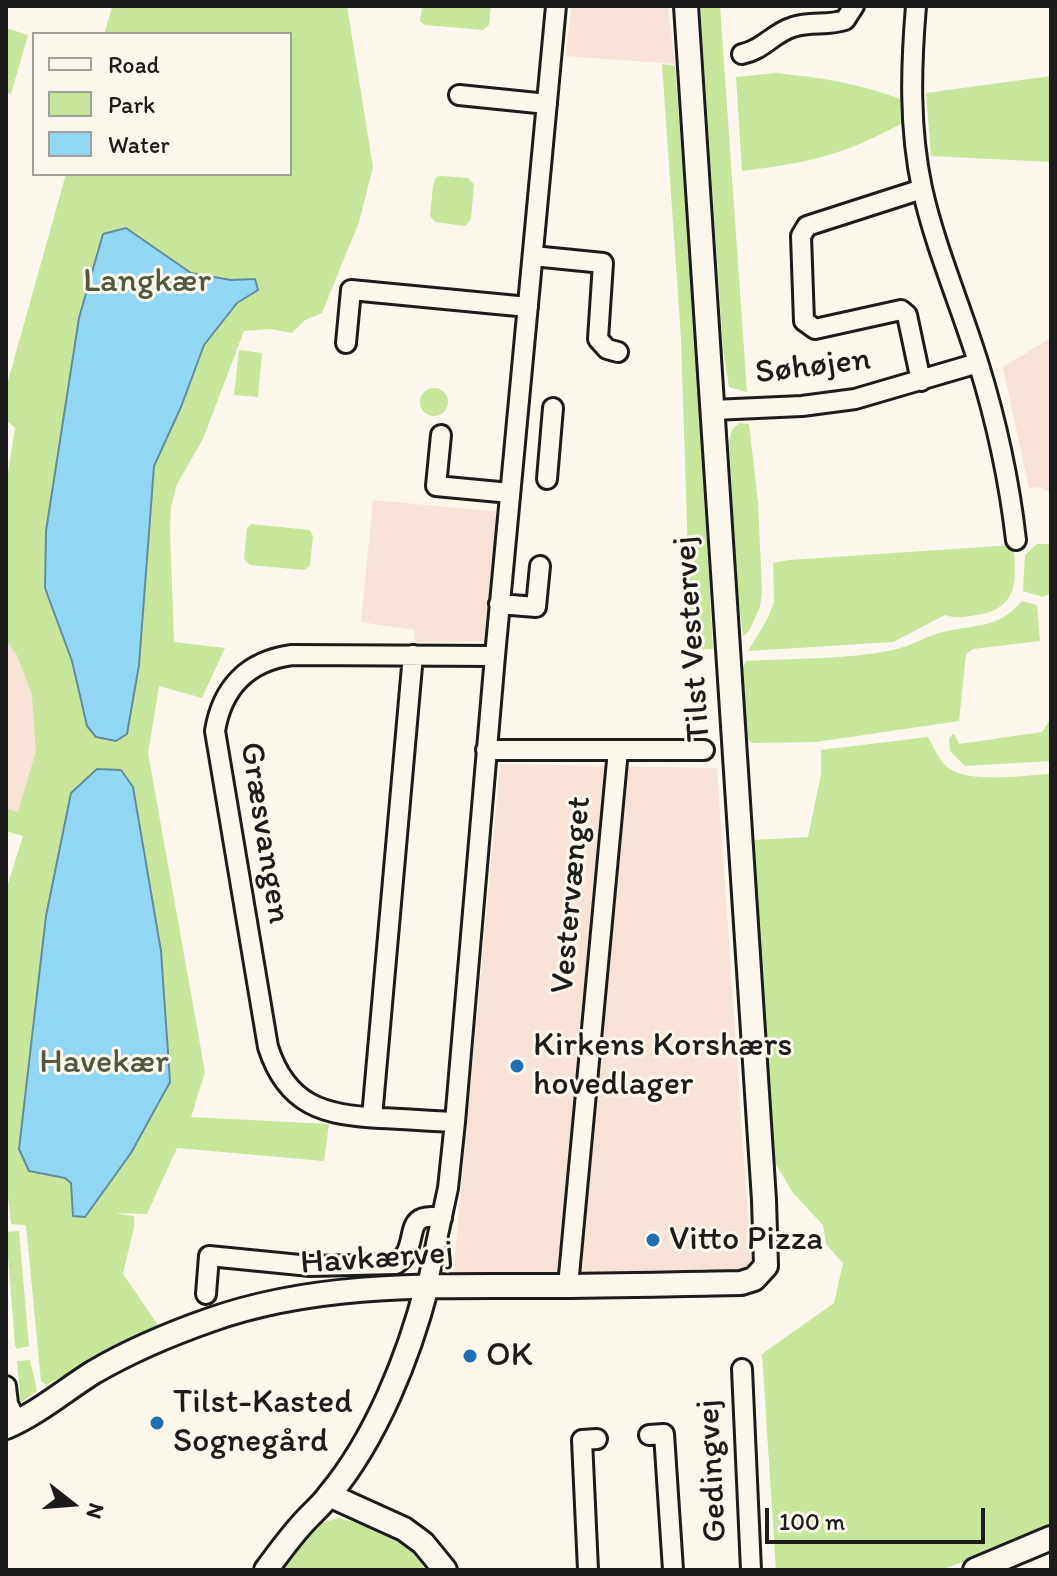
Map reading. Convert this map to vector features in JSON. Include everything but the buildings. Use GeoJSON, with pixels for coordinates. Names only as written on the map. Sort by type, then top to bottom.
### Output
{"type":"FeatureCollection","features":[{"type":"Feature","properties":{"kind":"street"},"geometry":{"type":"LineString","coordinates":[[266,1570],[355,1459],[380,1411],[414,1334],[442,1218],[455,1122],[499,604],[556,6]]}},
{"type":"Feature","properties":{"kind":"street","name":"Tilst Vestervej"},"geometry":{"type":"LineString","coordinates":[[686,6],[766,1266]]}},
{"type":"Feature","properties":{"kind":"street"},"geometry":{"type":"LineString","coordinates":[[742,54],[757,51],[771,37],[796,26],[831,25],[845,20],[854,6]]}},
{"type":"Feature","properties":{"kind":"street"},"geometry":{"type":"LineString","coordinates":[[916,6],[912,61],[915,141],[922,189],[1001,444],[1016,540]]}},
{"type":"Feature","properties":{"kind":"street"},"geometry":{"type":"LineString","coordinates":[[459,95],[547,104]]}},
{"type":"Feature","properties":{"kind":"street","name":"Søhøjen"},"geometry":{"type":"LineString","coordinates":[[921,381],[907,315],[901,310],[815,329],[804,321],[801,236],[807,226],[922,189]]}},
{"type":"Feature","properties":{"kind":"street"},"geometry":{"type":"LineString","coordinates":[[533,256],[603,263],[598,339],[607,349],[618,352]]}},
{"type":"Feature","properties":{"kind":"street"},"geometry":{"type":"LineString","coordinates":[[346,343],[351,290],[528,307]]}},
{"type":"Feature","properties":{"kind":"street","name":"Søhøjen"},"geometry":{"type":"LineString","coordinates":[[713,410],[802,406],[855,399],[978,363]]}},
{"type":"Feature","properties":{"kind":"street"},"geometry":{"type":"LineString","coordinates":[[547,479],[553,408]]}},
{"type":"Feature","properties":{"kind":"street"},"geometry":{"type":"LineString","coordinates":[[441,435],[436,486],[510,493]]}},
{"type":"Feature","properties":{"kind":"street"},"geometry":{"type":"LineString","coordinates":[[515,447],[550,450]]}},
{"type":"Feature","properties":{"kind":"street"},"geometry":{"type":"LineString","coordinates":[[499,604],[536,607],[540,566]]}},
{"type":"Feature","properties":{"kind":"street"},"geometry":{"type":"LineString","coordinates":[[372,1117],[413,655]]}},
{"type":"Feature","properties":{"kind":"street","name":"Græsvangen"},"geometry":{"type":"LineString","coordinates":[[455,1122],[326,1112],[303,1100],[282,1080],[273,1064],[260,1002],[215,731],[218,710],[228,691],[242,675],[273,657],[495,656]]}},
{"type":"Feature","properties":{"kind":"street","name":"Vestervænget"},"geometry":{"type":"LineString","coordinates":[[486,750],[704,750]]}},
{"type":"Feature","properties":{"kind":"street","name":"Vestervænget"},"geometry":{"type":"LineString","coordinates":[[568,1286],[618,750]]}},
{"type":"Feature","properties":{"kind":"street","name":"Havkærvej"},"geometry":{"type":"LineString","coordinates":[[206,1294],[209,1256],[310,1266],[396,1264],[410,1250],[418,1219],[426,1215],[442,1218]]}},
{"type":"Feature","properties":{"kind":"street","name":"Havkærvej"},"geometry":{"type":"LineString","coordinates":[[10,1428],[97,1370],[157,1340],[213,1319],[275,1302],[323,1294],[427,1286],[741,1283],[754,1279],[766,1266]]}},
{"type":"Feature","properties":{"kind":"street","name":"Gedingvej"},"geometry":{"type":"LineString","coordinates":[[742,1369],[751,1570]]}},
{"type":"Feature","properties":{"kind":"street"},"geometry":{"type":"LineString","coordinates":[[6,1386],[10,1428]]}},
{"type":"Feature","properties":{"kind":"street","name":"Gedingvej"},"geometry":{"type":"LineString","coordinates":[[649,1435],[664,1434],[673,1570]]}},
{"type":"Feature","properties":{"kind":"street"},"geometry":{"type":"LineString","coordinates":[[588,1570],[582,1440],[597,1439]]}},
{"type":"Feature","properties":{"kind":"street"},"geometry":{"type":"LineString","coordinates":[[329,1495],[404,1529],[423,1543],[445,1570]]}},
{"type":"Feature","properties":{"kind":"street"},"geometry":{"type":"LineString","coordinates":[[975,1570],[1051,1538]]}},
{"type":"Feature","properties":{"kind":"shaded area"},"geometry":{"type":"Polygon","coordinates":[[[571,6],[668,6],[675,64],[566,56],[571,6]]]}},
{"type":"Feature","properties":{"kind":"shaded area"},"geometry":{"type":"Polygon","coordinates":[[[1051,338],[1051,493],[1041,487],[1029,488],[1003,367],[1051,338]]]}},
{"type":"Feature","properties":{"kind":"shaded area"},"geometry":{"type":"Polygon","coordinates":[[[373,500],[500,512],[489,641],[415,642],[414,630],[361,622],[373,500]]]}},
{"type":"Feature","properties":{"kind":"shaded area"},"geometry":{"type":"Polygon","coordinates":[[[6,584],[20,627],[47,778],[6,831],[6,584]]]}},
{"type":"Feature","properties":{"kind":"shaded area"},"geometry":{"type":"Polygon","coordinates":[[[500,764],[717,768],[751,1262],[741,1275],[453,1277],[500,764]]]}},
{"type":"Feature","properties":{"kind":"green space"},"geometry":{"type":"Polygon","coordinates":[[[107,6],[347,6],[373,167],[359,222],[322,313],[305,320],[292,333],[271,329],[244,331],[203,439],[177,484],[170,529],[174,642],[225,648],[202,698],[159,686],[148,753],[205,1072],[191,1117],[329,1124],[324,1161],[177,1148],[147,1214],[115,1213],[134,1216],[123,1274],[158,1325],[46,1385],[41,1381],[26,1225],[11,1224],[6,1179],[6,890],[23,836],[6,831],[6,809],[18,812],[36,751],[32,695],[17,655],[6,640],[6,485],[15,428],[6,420],[6,388],[65,176],[292,176],[292,32],[105,32],[112,8],[107,6]]]}},
{"type":"Feature","properties":{"kind":"green space"},"geometry":{"type":"Polygon","coordinates":[[[422,6],[491,6],[489,25],[483,30],[425,25],[420,21],[422,6]]]}},
{"type":"Feature","properties":{"kind":"green space"},"geometry":{"type":"Polygon","coordinates":[[[700,6],[720,6],[747,392],[729,387],[723,350],[700,6]]]}},
{"type":"Feature","properties":{"kind":"green space"},"geometry":{"type":"Polygon","coordinates":[[[6,28],[28,35],[11,94],[6,92],[6,28]]]}},
{"type":"Feature","properties":{"kind":"green space"},"geometry":{"type":"Polygon","coordinates":[[[662,64],[675,66],[693,303],[713,649],[691,650],[681,338],[662,64]]]}},
{"type":"Feature","properties":{"kind":"green space"},"geometry":{"type":"Polygon","coordinates":[[[775,73],[840,82],[903,100],[904,122],[826,156],[742,171],[736,77],[775,73]]]}},
{"type":"Feature","properties":{"kind":"green space"},"geometry":{"type":"Polygon","coordinates":[[[1051,76],[1051,162],[931,156],[926,93],[1051,76]]]}},
{"type":"Feature","properties":{"kind":"green space"},"geometry":{"type":"Polygon","coordinates":[[[436,177],[468,178],[474,184],[471,219],[465,226],[435,222],[430,216],[433,186],[436,177]]]}},
{"type":"Feature","properties":{"kind":"green space"},"geometry":{"type":"Polygon","coordinates":[[[239,350],[262,353],[258,397],[234,395],[239,350]]]}},
{"type":"Feature","properties":{"kind":"green space"},"geometry":{"type":"Polygon","coordinates":[[[434,388],[444,392],[448,402],[444,412],[434,416],[424,412],[420,402],[424,392],[434,388]]]}},
{"type":"Feature","properties":{"kind":"green space"},"geometry":{"type":"Polygon","coordinates":[[[739,423],[749,424],[758,502],[762,590],[760,607],[749,631],[743,636],[736,579],[729,441],[732,430],[739,423]]]}},
{"type":"Feature","properties":{"kind":"green space"},"geometry":{"type":"Polygon","coordinates":[[[251,524],[310,530],[313,536],[310,566],[304,570],[250,565],[244,559],[247,528],[251,524]]]}},
{"type":"Feature","properties":{"kind":"green space"},"geometry":{"type":"Polygon","coordinates":[[[1037,544],[1051,544],[1051,593],[1043,597],[1023,591],[1025,555],[1037,544]]]}},
{"type":"Feature","properties":{"kind":"green space"},"geometry":{"type":"Polygon","coordinates":[[[1013,545],[1015,569],[1012,590],[1008,599],[991,612],[961,617],[945,615],[893,642],[748,651],[774,602],[773,563],[1013,545]]]}},
{"type":"Feature","properties":{"kind":"green space"},"geometry":{"type":"Polygon","coordinates":[[[1022,601],[1037,605],[1040,641],[973,649],[966,654],[959,721],[816,742],[752,743],[746,738],[743,667],[746,661],[838,657],[893,650],[939,633],[994,621],[1004,617],[1022,601]]]}},
{"type":"Feature","properties":{"kind":"green space"},"geometry":{"type":"Polygon","coordinates":[[[1051,718],[1051,761],[965,766],[950,751],[949,738],[954,733],[959,744],[1042,732],[1051,718]]]}},
{"type":"Feature","properties":{"kind":"green space"},"geometry":{"type":"Polygon","coordinates":[[[928,737],[945,765],[966,775],[1051,774],[1051,1529],[941,1570],[776,1570],[762,1354],[834,1303],[843,1263],[826,1244],[823,1225],[793,1193],[774,1161],[753,840],[808,837],[821,774],[821,750],[928,737]]]}},
{"type":"Feature","properties":{"kind":"green space"},"geometry":{"type":"Polygon","coordinates":[[[19,1231],[29,1346],[17,1349],[6,1232],[19,1231]]]}},
{"type":"Feature","properties":{"kind":"green space"},"geometry":{"type":"Polygon","coordinates":[[[30,1360],[37,1391],[20,1403],[16,1396],[20,1393],[17,1361],[30,1360]]]}},
{"type":"Feature","properties":{"kind":"green space"},"geometry":{"type":"Polygon","coordinates":[[[339,1518],[389,1531],[410,1543],[425,1570],[278,1570],[317,1524],[339,1518]]]}},
{"type":"Feature","properties":{"kind":"water"},"geometry":{"type":"Polygon","coordinates":[[[126,228],[191,273],[231,280],[255,279],[258,290],[237,303],[204,345],[181,407],[154,466],[139,665],[127,734],[116,741],[96,737],[87,726],[72,661],[45,588],[46,531],[79,318],[103,234],[126,228]]]}},
{"type":"Feature","properties":{"kind":"water"},"geometry":{"type":"Polygon","coordinates":[[[97,769],[121,770],[133,787],[161,951],[170,1082],[131,1153],[85,1217],[73,1216],[71,1183],[65,1178],[29,1171],[19,1149],[46,916],[71,793],[97,769]]]}},
{"type":"Feature","properties":{"kind":"place","name":"Kirkens Korshærs hovedlager"},"geometry":{"type":"Point","coordinates":[517,1066]}},
{"type":"Feature","properties":{"kind":"place","name":"Vitto Pizza"},"geometry":{"type":"Point","coordinates":[653,1240]}},
{"type":"Feature","properties":{"kind":"place","name":"OK"},"geometry":{"type":"Point","coordinates":[470,1356]}},
{"type":"Feature","properties":{"kind":"place","name":"Tilst-Kasted Sognegård"},"geometry":{"type":"Point","coordinates":[157,1423]}},
{"type":"Feature","properties":{"kind":"park label","name":"Langkær"},"geometry":{"type":"Point","coordinates":[147,282]}},
{"type":"Feature","properties":{"kind":"park label","name":"Havekær"},"geometry":{"type":"Point","coordinates":[104,1063]}}]}
